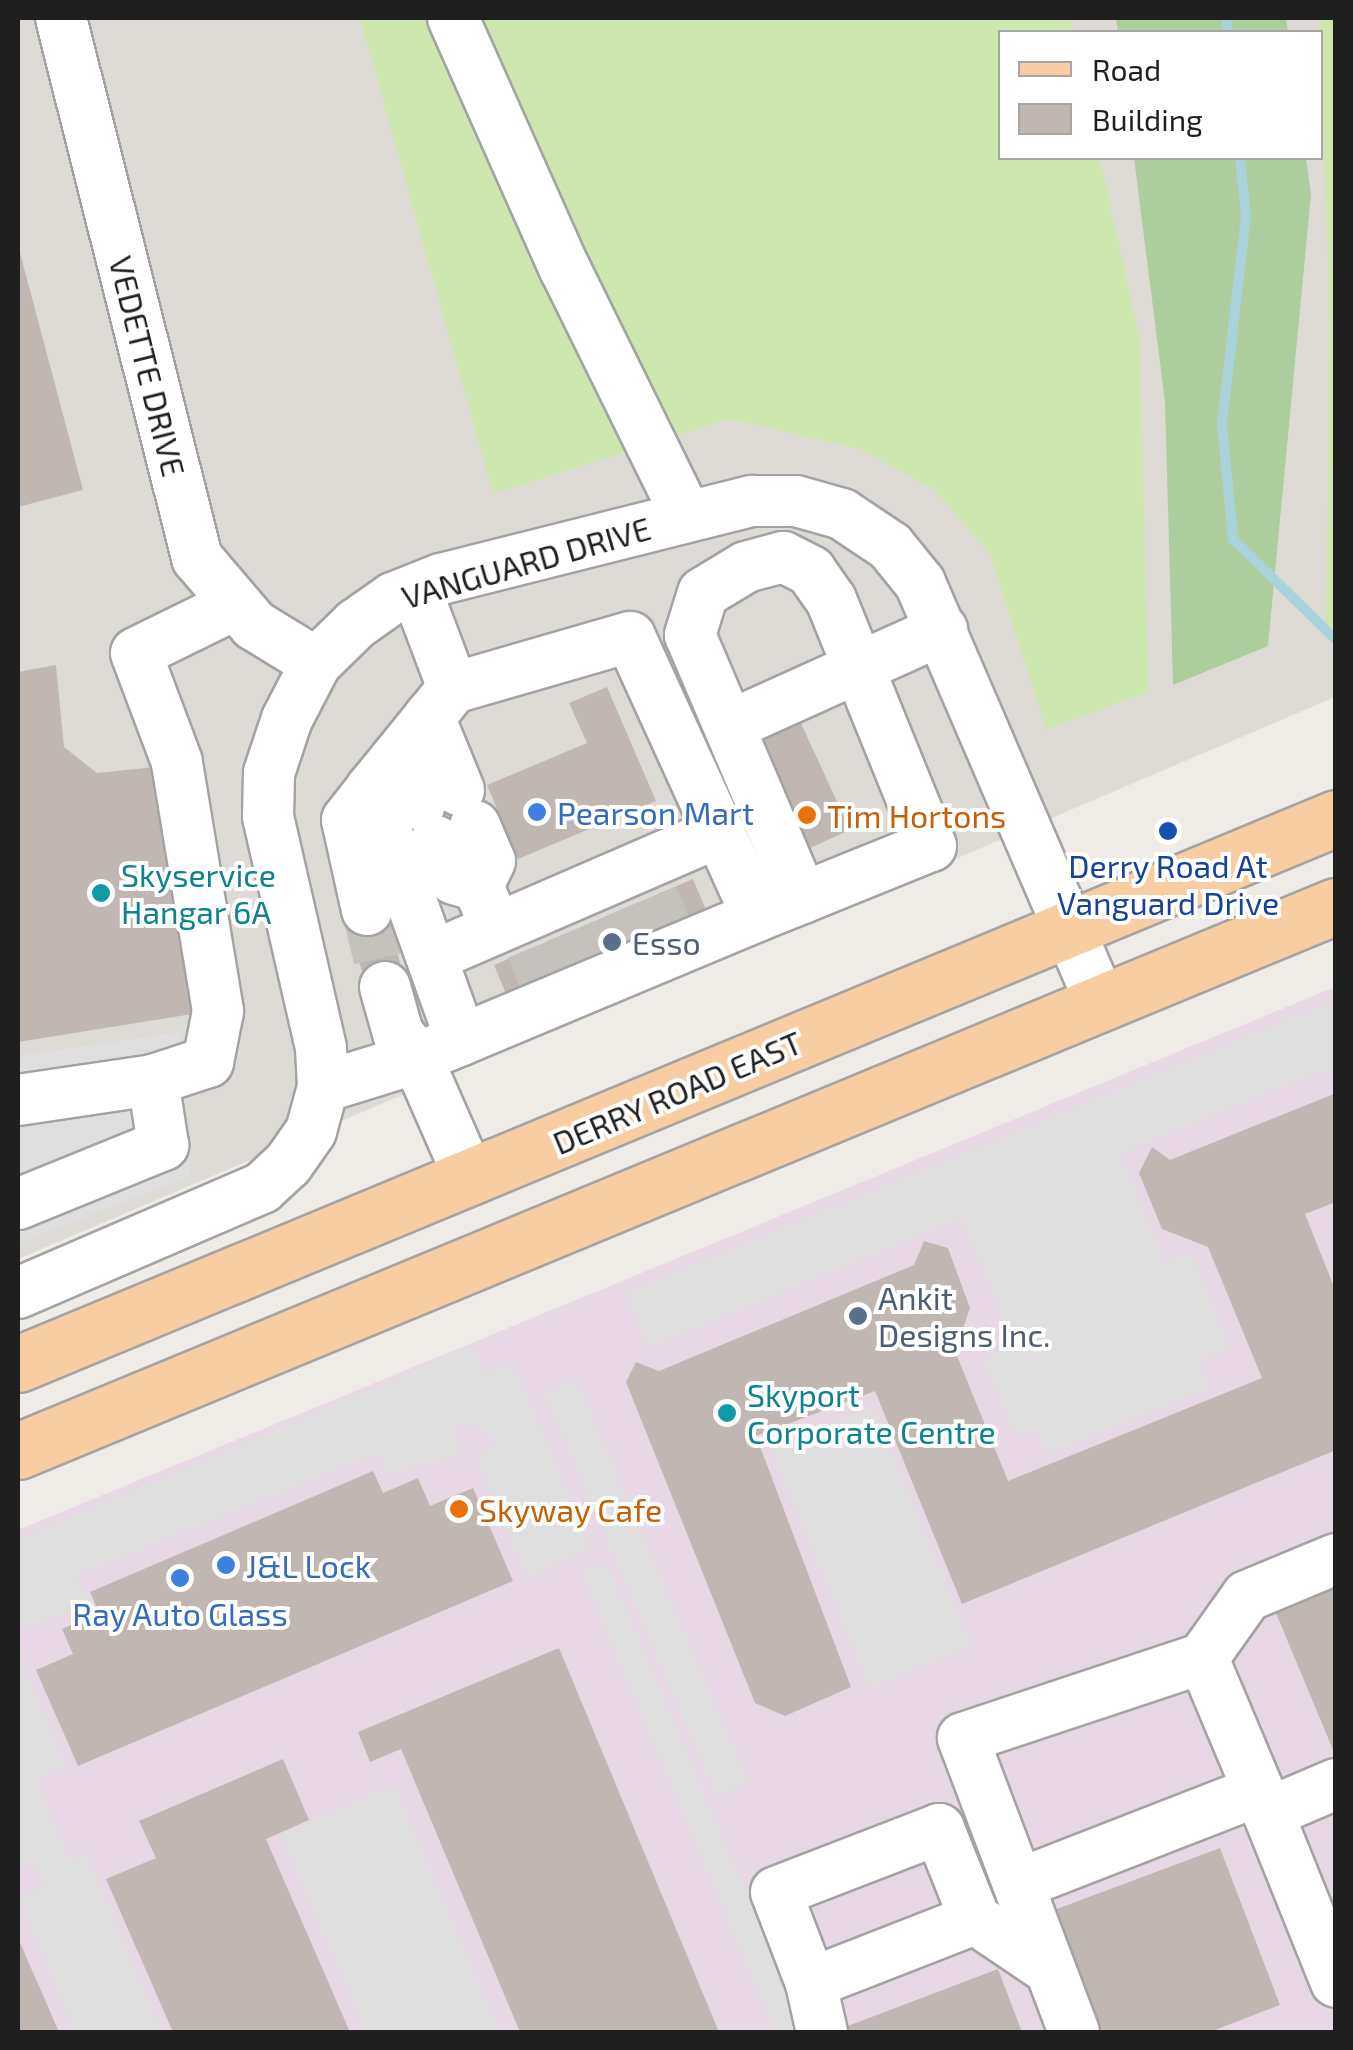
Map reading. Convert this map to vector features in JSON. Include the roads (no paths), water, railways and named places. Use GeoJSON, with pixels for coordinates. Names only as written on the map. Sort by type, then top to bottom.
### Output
{"type":"FeatureCollection","features":[{"type":"Feature","properties":{"kind":"main road","name":"DERRY ROAD EAST"},"geometry":{"type":"LineString","coordinates":[[18,1364],[1067,926],[1336,818]]}},
{"type":"Feature","properties":{"kind":"main road"},"geometry":{"type":"LineString","coordinates":[[18,1450],[1336,906]]}},
{"type":"Feature","properties":{"kind":"street","name":"VEDETTE DRIVE"},"geometry":{"type":"LineString","coordinates":[[61,18],[196,558],[254,625],[316,663]]}},
{"type":"Feature","properties":{"kind":"street"},"geometry":{"type":"LineString","coordinates":[[453,18],[566,269],[687,518]]}},
{"type":"Feature","properties":{"kind":"street","name":"VANGUARD DRIVE"},"geometry":{"type":"LineString","coordinates":[[18,1293],[262,1188],[288,1164],[311,1131],[323,1087],[322,1048],[268,817],[269,773],[287,719],[316,663],[356,624],[393,598],[416,590],[752,501],[796,501],[842,514],[890,546],[920,583],[1100,1001]]}},
{"type":"Feature","properties":{"kind":"street"},"geometry":{"type":"LineString","coordinates":[[433,956],[779,907],[931,846],[831,600],[811,571],[783,557],[746,568],[704,592],[690,635],[733,708],[779,907]]}},
{"type":"Feature","properties":{"kind":"street"},"geometry":{"type":"LineString","coordinates":[[416,590],[442,703],[448,815]]}},
{"type":"Feature","properties":{"kind":"street"},"geometry":{"type":"LineString","coordinates":[[18,1100],[153,1080],[208,1062],[218,1011],[177,762],[136,653],[234,605]]}},
{"type":"Feature","properties":{"kind":"street"},"geometry":{"type":"LineString","coordinates":[[733,708],[860,668],[942,630]]}},
{"type":"Feature","properties":{"kind":"street"},"geometry":{"type":"LineString","coordinates":[[366,910],[347,820],[442,703],[630,637],[718,832],[779,907]]}},
{"type":"Feature","properties":{"kind":"street"},"geometry":{"type":"LineString","coordinates":[[385,772],[448,815],[490,861],[585,936]]}},
{"type":"Feature","properties":{"kind":"street"},"geometry":{"type":"LineString","coordinates":[[385,772],[433,956],[439,1049],[470,1178]]}},
{"type":"Feature","properties":{"kind":"street"},"geometry":{"type":"LineString","coordinates":[[323,1087],[439,1049],[718,832]]}},
{"type":"Feature","properties":{"kind":"street"},"geometry":{"type":"LineString","coordinates":[[385,987],[398,1032],[439,1049]]}},
{"type":"Feature","properties":{"kind":"street"},"geometry":{"type":"LineString","coordinates":[[18,1204],[163,1146],[153,1080]]}},
{"type":"Feature","properties":{"kind":"street"},"geometry":{"type":"LineString","coordinates":[[1074,2032],[963,1738],[1203,1658],[1247,1596],[1336,1559]]}},
{"type":"Feature","properties":{"kind":"street"},"geometry":{"type":"LineString","coordinates":[[1203,1658],[1335,1983]]}},
{"type":"Feature","properties":{"kind":"street"},"geometry":{"type":"LineString","coordinates":[[1019,1884],[1263,1802],[1336,1784]]}},
{"type":"Feature","properties":{"kind":"street"},"geometry":{"type":"LineString","coordinates":[[822,2032],[811,1983],[776,1892],[939,1830],[975,1919],[1050,1968]]}},
{"type":"Feature","properties":{"kind":"street"},"geometry":{"type":"LineString","coordinates":[[811,1983],[975,1919]]}},
{"type":"Feature","properties":{"kind":"waterway"},"geometry":{"type":"LineString","coordinates":[[1226,18],[1228,30]]}},
{"type":"Feature","properties":{"kind":"waterway"},"geometry":{"type":"LineString","coordinates":[[1240,160],[1246,216],[1222,424],[1233,539],[1336,640]]}},
{"type":"Feature","properties":{"kind":"tunnel"},"geometry":{"type":"LineString","coordinates":[[653,896],[671,939]]}},
{"type":"Feature","properties":{"kind":"tunnel"},"geometry":{"type":"LineString","coordinates":[[367,910],[385,987]]}},
{"type":"Feature","properties":{"kind":"tunnel"},"geometry":{"type":"LineString","coordinates":[[608,915],[627,958]]}},
{"type":"Feature","properties":{"kind":"tunnel"},"geometry":{"type":"LineString","coordinates":[[571,931],[589,975]]}},
{"type":"Feature","properties":{"kind":"tunnel"},"geometry":{"type":"LineString","coordinates":[[531,948],[549,992]]}},
{"type":"Feature","properties":{"kind":"place","name":"Pearson Mart"},"geometry":{"type":"Point","coordinates":[537,812]}},
{"type":"Feature","properties":{"kind":"place","name":"Tim Hortons"},"geometry":{"type":"Point","coordinates":[807,815]}},
{"type":"Feature","properties":{"kind":"place","name":"Derry Road At Vanguard Drive"},"geometry":{"type":"Point","coordinates":[1168,831]}},
{"type":"Feature","properties":{"kind":"place","name":"Skyservice Hangar 6A"},"geometry":{"type":"Point","coordinates":[101,893]}},
{"type":"Feature","properties":{"kind":"place","name":"Esso"},"geometry":{"type":"Point","coordinates":[612,942]}},
{"type":"Feature","properties":{"kind":"place","name":"Ankit Designs Inc."},"geometry":{"type":"Point","coordinates":[858,1316]}},
{"type":"Feature","properties":{"kind":"place","name":"Skyport Corporate Centre"},"geometry":{"type":"Point","coordinates":[727,1413]}},
{"type":"Feature","properties":{"kind":"place","name":"Skyway Cafe"},"geometry":{"type":"Point","coordinates":[459,1509]}},
{"type":"Feature","properties":{"kind":"place","name":"J&L Lock"},"geometry":{"type":"Point","coordinates":[226,1565]}},
{"type":"Feature","properties":{"kind":"place","name":"Ray Auto Glass"},"geometry":{"type":"Point","coordinates":[180,1578]}}]}
